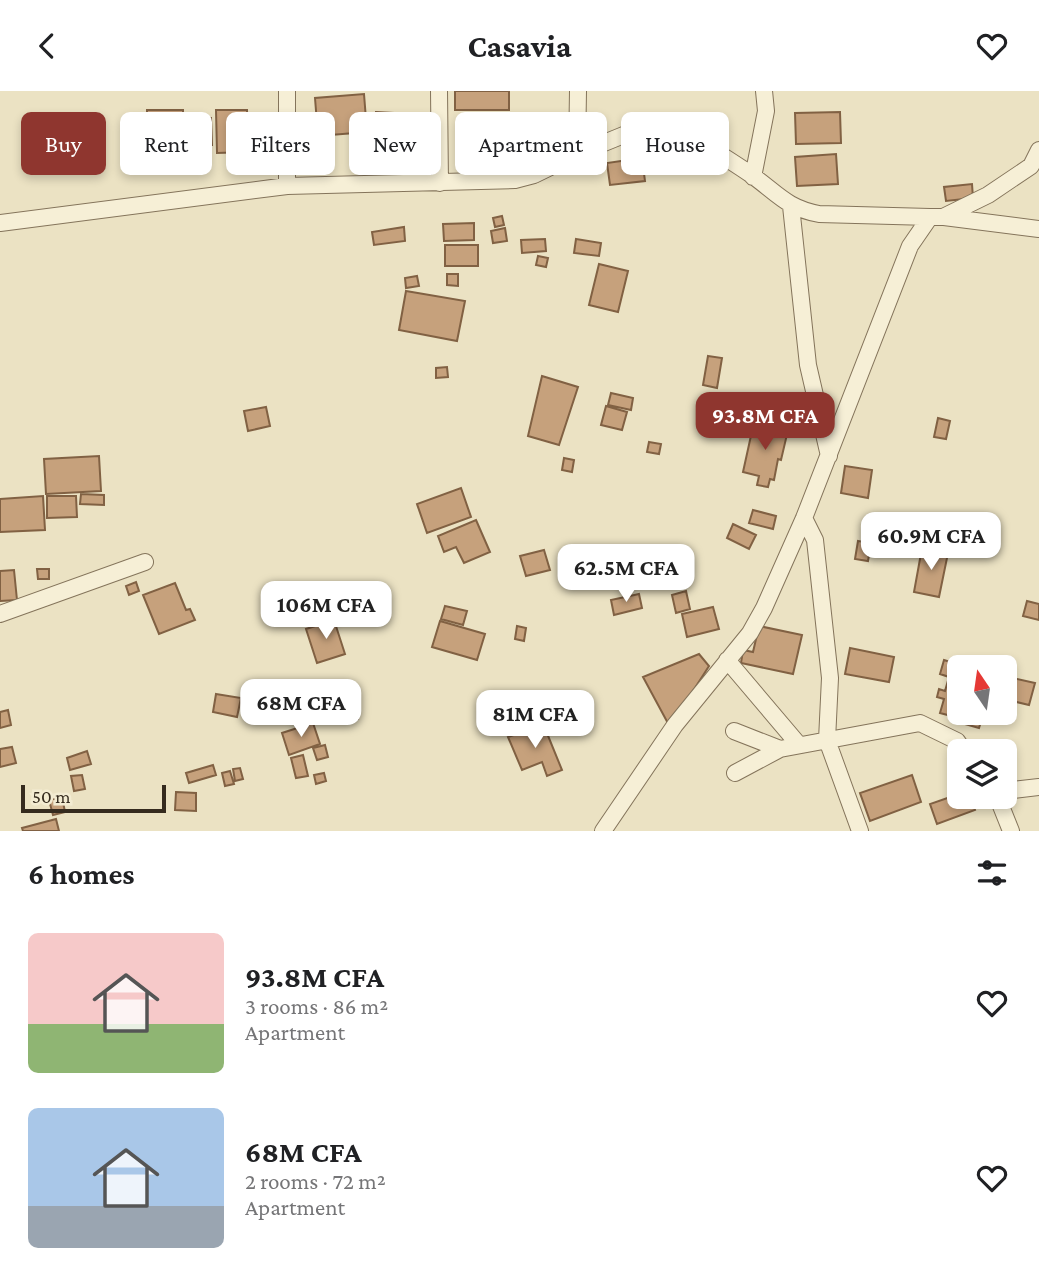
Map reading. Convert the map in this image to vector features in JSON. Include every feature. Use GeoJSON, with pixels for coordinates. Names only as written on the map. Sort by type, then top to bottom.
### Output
{"type":"FeatureCollection","features":[{"type":"Feature","properties":{"kind":"street"},"geometry":{"type":"LineString","coordinates":[[287,91],[287,186]]}},
{"type":"Feature","properties":{"kind":"street"},"geometry":{"type":"LineString","coordinates":[[439,91],[440,183]]}},
{"type":"Feature","properties":{"kind":"street"},"geometry":{"type":"LineString","coordinates":[[578,91],[578,112]]}},
{"type":"Feature","properties":{"kind":"street"},"geometry":{"type":"LineString","coordinates":[[753,177],[765,111],[764,91]]}},
{"type":"Feature","properties":{"kind":"street"},"geometry":{"type":"LineString","coordinates":[[607,142],[664,121],[753,177],[790,206],[819,214],[937,217],[1039,229]]}},
{"type":"Feature","properties":{"kind":"street"},"geometry":{"type":"LineString","coordinates":[[603,831],[675,726],[750,633],[764,608],[804,518],[910,246],[937,217],[988,195],[1031,166],[1039,150]]}},
{"type":"Feature","properties":{"kind":"street"},"geometry":{"type":"LineString","coordinates":[[0,223],[287,186],[515,180],[534,175]]}},
{"type":"Feature","properties":{"kind":"street"},"geometry":{"type":"LineString","coordinates":[[790,206],[807,365],[829,456]]}},
{"type":"Feature","properties":{"kind":"street"},"geometry":{"type":"LineString","coordinates":[[804,518],[815,540],[830,678],[827,740],[860,831]]}},
{"type":"Feature","properties":{"kind":"street"},"geometry":{"type":"LineString","coordinates":[[0,614],[145,562]]}},
{"type":"Feature","properties":{"kind":"street"},"geometry":{"type":"LineString","coordinates":[[727,660],[799,745]]}},
{"type":"Feature","properties":{"kind":"street"},"geometry":{"type":"LineString","coordinates":[[735,773],[780,749],[920,723],[953,739]]}},
{"type":"Feature","properties":{"kind":"street"},"geometry":{"type":"LineString","coordinates":[[734,731],[780,749]]}},
{"type":"Feature","properties":{"kind":"street"},"geometry":{"type":"LineString","coordinates":[[1017,790],[1039,787]]}},
{"type":"Feature","properties":{"kind":"street"},"geometry":{"type":"LineString","coordinates":[[1002,809],[1011,831]]}},
{"type":"Feature","properties":{"kind":"building"},"geometry":{"type":"Polygon","coordinates":[[[455,91],[509,91],[509,110],[455,110],[455,91]]]}},
{"type":"Feature","properties":{"kind":"building"},"geometry":{"type":"Polygon","coordinates":[[[364,94],[365,112],[349,112],[349,133],[335,135],[335,112],[316,112],[315,98],[364,94]]]}},
{"type":"Feature","properties":{"kind":"building"},"geometry":{"type":"Polygon","coordinates":[[[147,110],[183,110],[183,112],[147,110]]]}},
{"type":"Feature","properties":{"kind":"building"},"geometry":{"type":"Polygon","coordinates":[[[216,110],[247,110],[226,112],[226,153],[217,153],[216,110]]]}},
{"type":"Feature","properties":{"kind":"building"},"geometry":{"type":"Polygon","coordinates":[[[840,112],[841,143],[796,144],[795,113],[840,112]]]}},
{"type":"Feature","properties":{"kind":"building"},"geometry":{"type":"Polygon","coordinates":[[[836,154],[838,184],[797,186],[795,157],[836,154]]]}},
{"type":"Feature","properties":{"kind":"building"},"geometry":{"type":"Polygon","coordinates":[[[621,161],[621,175],[644,175],[645,181],[610,185],[607,163],[621,161]]]}},
{"type":"Feature","properties":{"kind":"building"},"geometry":{"type":"Polygon","coordinates":[[[972,184],[973,198],[946,201],[944,187],[972,184]]]}},
{"type":"Feature","properties":{"kind":"building"},"geometry":{"type":"Polygon","coordinates":[[[502,216],[504,225],[495,227],[493,218],[502,216]]]}},
{"type":"Feature","properties":{"kind":"building"},"geometry":{"type":"Polygon","coordinates":[[[474,223],[474,240],[444,241],[443,224],[474,223]]]}},
{"type":"Feature","properties":{"kind":"building"},"geometry":{"type":"Polygon","coordinates":[[[404,227],[405,241],[374,245],[372,232],[404,227]]]}},
{"type":"Feature","properties":{"kind":"building"},"geometry":{"type":"Polygon","coordinates":[[[505,228],[507,241],[493,243],[491,231],[505,228]]]}},
{"type":"Feature","properties":{"kind":"building"},"geometry":{"type":"Polygon","coordinates":[[[545,239],[546,251],[522,253],[521,240],[545,239]]]}},
{"type":"Feature","properties":{"kind":"building"},"geometry":{"type":"Polygon","coordinates":[[[576,239],[601,243],[599,256],[574,253],[576,239]]]}},
{"type":"Feature","properties":{"kind":"building"},"geometry":{"type":"Polygon","coordinates":[[[445,245],[478,245],[478,266],[445,266],[445,245]]]}},
{"type":"Feature","properties":{"kind":"building"},"geometry":{"type":"Polygon","coordinates":[[[538,256],[548,258],[546,267],[536,265],[538,256]]]}},
{"type":"Feature","properties":{"kind":"building"},"geometry":{"type":"Polygon","coordinates":[[[599,264],[628,271],[618,312],[589,305],[599,264]]]}},
{"type":"Feature","properties":{"kind":"building"},"geometry":{"type":"Polygon","coordinates":[[[447,274],[458,274],[458,286],[447,285],[447,274]]]}},
{"type":"Feature","properties":{"kind":"building"},"geometry":{"type":"Polygon","coordinates":[[[417,276],[419,286],[406,288],[405,278],[417,276]]]}},
{"type":"Feature","properties":{"kind":"building"},"geometry":{"type":"Polygon","coordinates":[[[406,291],[465,301],[457,341],[399,330],[406,291]]]}},
{"type":"Feature","properties":{"kind":"building"},"geometry":{"type":"Polygon","coordinates":[[[708,356],[722,358],[717,388],[703,385],[708,356]]]}},
{"type":"Feature","properties":{"kind":"building"},"geometry":{"type":"Polygon","coordinates":[[[447,367],[448,377],[436,378],[436,368],[447,367]]]}},
{"type":"Feature","properties":{"kind":"building"},"geometry":{"type":"Polygon","coordinates":[[[542,376],[578,387],[559,445],[528,436],[542,376]]]}},
{"type":"Feature","properties":{"kind":"building"},"geometry":{"type":"Polygon","coordinates":[[[611,393],[633,398],[631,410],[608,405],[611,393]]]}},
{"type":"Feature","properties":{"kind":"building"},"geometry":{"type":"Polygon","coordinates":[[[708,398],[719,402],[716,411],[705,407],[708,398]]]}},
{"type":"Feature","properties":{"kind":"building"},"geometry":{"type":"Polygon","coordinates":[[[606,406],[627,412],[622,430],[601,425],[606,406]]]}},
{"type":"Feature","properties":{"kind":"building"},"geometry":{"type":"Polygon","coordinates":[[[266,407],[270,426],[248,431],[244,411],[266,407]]]}},
{"type":"Feature","properties":{"kind":"building"},"geometry":{"type":"Polygon","coordinates":[[[938,418],[950,421],[946,439],[934,437],[938,418]]]}},
{"type":"Feature","properties":{"kind":"building"},"geometry":{"type":"Polygon","coordinates":[[[754,422],[788,430],[774,480],[770,479],[768,487],[757,485],[759,476],[743,472],[754,422]]]}},
{"type":"Feature","properties":{"kind":"building"},"geometry":{"type":"Polygon","coordinates":[[[649,442],[661,444],[659,454],[647,452],[649,442]]]}},
{"type":"Feature","properties":{"kind":"building"},"geometry":{"type":"Polygon","coordinates":[[[99,456],[101,491],[46,494],[44,459],[99,456]]]}},
{"type":"Feature","properties":{"kind":"building"},"geometry":{"type":"Polygon","coordinates":[[[564,458],[574,460],[572,472],[562,470],[564,458]]]}},
{"type":"Feature","properties":{"kind":"building"},"geometry":{"type":"Polygon","coordinates":[[[845,466],[872,470],[868,498],[841,493],[845,466]]]}},
{"type":"Feature","properties":{"kind":"building"},"geometry":{"type":"Polygon","coordinates":[[[461,488],[471,517],[427,533],[417,504],[461,488]]]}},
{"type":"Feature","properties":{"kind":"building"},"geometry":{"type":"Polygon","coordinates":[[[81,494],[104,495],[104,505],[80,504],[81,494]]]}},
{"type":"Feature","properties":{"kind":"building"},"geometry":{"type":"Polygon","coordinates":[[[43,496],[45,530],[0,532],[0,499],[43,496]]]}},
{"type":"Feature","properties":{"kind":"building"},"geometry":{"type":"Polygon","coordinates":[[[47,496],[76,496],[77,517],[47,518],[47,496]]]}},
{"type":"Feature","properties":{"kind":"building"},"geometry":{"type":"Polygon","coordinates":[[[753,510],[776,516],[773,529],[749,523],[753,510]]]}},
{"type":"Feature","properties":{"kind":"building"},"geometry":{"type":"Polygon","coordinates":[[[476,520],[490,552],[464,563],[456,547],[444,552],[438,536],[476,520]]]}},
{"type":"Feature","properties":{"kind":"building"},"geometry":{"type":"Polygon","coordinates":[[[733,524],[756,535],[749,549],[727,538],[733,524]]]}},
{"type":"Feature","properties":{"kind":"building"},"geometry":{"type":"Polygon","coordinates":[[[858,541],[871,543],[868,561],[855,559],[858,541]]]}},
{"type":"Feature","properties":{"kind":"building"},"geometry":{"type":"Polygon","coordinates":[[[922,548],[948,553],[939,597],[914,592],[922,548]]]}},
{"type":"Feature","properties":{"kind":"building"},"geometry":{"type":"Polygon","coordinates":[[[544,550],[550,570],[526,576],[520,556],[544,550]]]}},
{"type":"Feature","properties":{"kind":"building"},"geometry":{"type":"Polygon","coordinates":[[[37,569],[49,569],[49,579],[38,579],[37,569]]]}},
{"type":"Feature","properties":{"kind":"building"},"geometry":{"type":"Polygon","coordinates":[[[14,570],[17,600],[0,601],[0,571],[14,570]]]}},
{"type":"Feature","properties":{"kind":"building"},"geometry":{"type":"Polygon","coordinates":[[[136,582],[139,591],[129,595],[126,586],[136,582]]]}},
{"type":"Feature","properties":{"kind":"building"},"geometry":{"type":"Polygon","coordinates":[[[175,583],[186,610],[190,609],[195,620],[159,634],[143,595],[175,583]]]}},
{"type":"Feature","properties":{"kind":"building"},"geometry":{"type":"Polygon","coordinates":[[[686,591],[690,609],[676,613],[672,595],[686,591]]]}},
{"type":"Feature","properties":{"kind":"building"},"geometry":{"type":"Polygon","coordinates":[[[639,594],[642,608],[614,615],[611,600],[639,594]]]}},
{"type":"Feature","properties":{"kind":"building"},"geometry":{"type":"Polygon","coordinates":[[[1027,601],[1039,604],[1039,620],[1023,616],[1027,601]]]}},
{"type":"Feature","properties":{"kind":"building"},"geometry":{"type":"Polygon","coordinates":[[[445,606],[467,611],[463,625],[441,619],[445,606]]]}},
{"type":"Feature","properties":{"kind":"building"},"geometry":{"type":"Polygon","coordinates":[[[713,607],[719,629],[687,637],[682,614],[713,607]]]}},
{"type":"Feature","properties":{"kind":"building"},"geometry":{"type":"Polygon","coordinates":[[[334,620],[345,654],[317,663],[306,629],[334,620]]]}},
{"type":"Feature","properties":{"kind":"building"},"geometry":{"type":"Polygon","coordinates":[[[440,621],[485,634],[477,660],[432,647],[440,621]]]}},
{"type":"Feature","properties":{"kind":"building"},"geometry":{"type":"Polygon","coordinates":[[[517,626],[526,628],[524,641],[515,639],[517,626]]]}},
{"type":"Feature","properties":{"kind":"building"},"geometry":{"type":"Polygon","coordinates":[[[759,626],[802,635],[793,674],[741,663],[743,650],[753,652],[759,626]]]}},
{"type":"Feature","properties":{"kind":"building"},"geometry":{"type":"Polygon","coordinates":[[[850,648],[894,657],[889,682],[845,674],[850,648]]]}},
{"type":"Feature","properties":{"kind":"building"},"geometry":{"type":"Polygon","coordinates":[[[699,654],[709,666],[670,727],[643,677],[699,654]]]}},
{"type":"Feature","properties":{"kind":"building"},"geometry":{"type":"Polygon","coordinates":[[[944,660],[947,661],[947,676],[940,674],[944,660]]]}},
{"type":"Feature","properties":{"kind":"building"},"geometry":{"type":"Polygon","coordinates":[[[1017,679],[1035,683],[1029,705],[1017,702],[1017,679]]]}},
{"type":"Feature","properties":{"kind":"building"},"geometry":{"type":"Polygon","coordinates":[[[947,684],[947,715],[940,713],[944,699],[937,697],[939,689],[945,691],[947,684]]]}},
{"type":"Feature","properties":{"kind":"building"},"geometry":{"type":"Polygon","coordinates":[[[216,694],[241,698],[237,717],[213,712],[216,694]]]}},
{"type":"Feature","properties":{"kind":"building"},"geometry":{"type":"Polygon","coordinates":[[[356,708],[358,719],[343,722],[340,711],[356,708]]]}},
{"type":"Feature","properties":{"kind":"building"},"geometry":{"type":"Polygon","coordinates":[[[8,710],[11,725],[0,728],[0,712],[8,710]]]}},
{"type":"Feature","properties":{"kind":"building"},"geometry":{"type":"Polygon","coordinates":[[[542,721],[562,770],[547,776],[542,762],[522,770],[508,737],[538,729],[536,724],[542,721]]]}},
{"type":"Feature","properties":{"kind":"building"},"geometry":{"type":"Polygon","coordinates":[[[313,723],[320,744],[289,755],[282,733],[313,723]]]}},
{"type":"Feature","properties":{"kind":"building"},"geometry":{"type":"Polygon","coordinates":[[[325,745],[328,757],[317,760],[313,748],[325,745]]]}},
{"type":"Feature","properties":{"kind":"building"},"geometry":{"type":"Polygon","coordinates":[[[12,747],[16,763],[0,767],[0,749],[12,747]]]}},
{"type":"Feature","properties":{"kind":"building"},"geometry":{"type":"Polygon","coordinates":[[[87,751],[91,764],[70,770],[67,758],[87,751]]]}},
{"type":"Feature","properties":{"kind":"building"},"geometry":{"type":"Polygon","coordinates":[[[303,755],[308,776],[296,778],[291,758],[303,755]]]}},
{"type":"Feature","properties":{"kind":"building"},"geometry":{"type":"Polygon","coordinates":[[[213,765],[216,775],[189,783],[186,773],[213,765]]]}},
{"type":"Feature","properties":{"kind":"building"},"geometry":{"type":"Polygon","coordinates":[[[240,768],[243,779],[235,781],[233,769],[240,768]]]}},
{"type":"Feature","properties":{"kind":"building"},"geometry":{"type":"Polygon","coordinates":[[[230,771],[234,784],[225,786],[222,773],[230,771]]]}},
{"type":"Feature","properties":{"kind":"building"},"geometry":{"type":"Polygon","coordinates":[[[324,773],[326,781],[316,784],[314,775],[324,773]]]}},
{"type":"Feature","properties":{"kind":"building"},"geometry":{"type":"Polygon","coordinates":[[[82,775],[85,789],[74,791],[71,776],[82,775]]]}},
{"type":"Feature","properties":{"kind":"building"},"geometry":{"type":"Polygon","coordinates":[[[912,775],[921,802],[870,821],[860,793],[912,775]]]}},
{"type":"Feature","properties":{"kind":"building"},"geometry":{"type":"Polygon","coordinates":[[[176,792],[196,793],[196,811],[175,810],[176,792]]]}},
{"type":"Feature","properties":{"kind":"building"},"geometry":{"type":"Polygon","coordinates":[[[62,797],[65,812],[53,815],[49,800],[62,797]]]}},
{"type":"Feature","properties":{"kind":"building"},"geometry":{"type":"Polygon","coordinates":[[[947,798],[947,809],[975,810],[937,824],[930,804],[947,798]]]}},
{"type":"Feature","properties":{"kind":"building"},"geometry":{"type":"Polygon","coordinates":[[[56,819],[59,831],[23,831],[22,828],[56,819]]]}}]}
